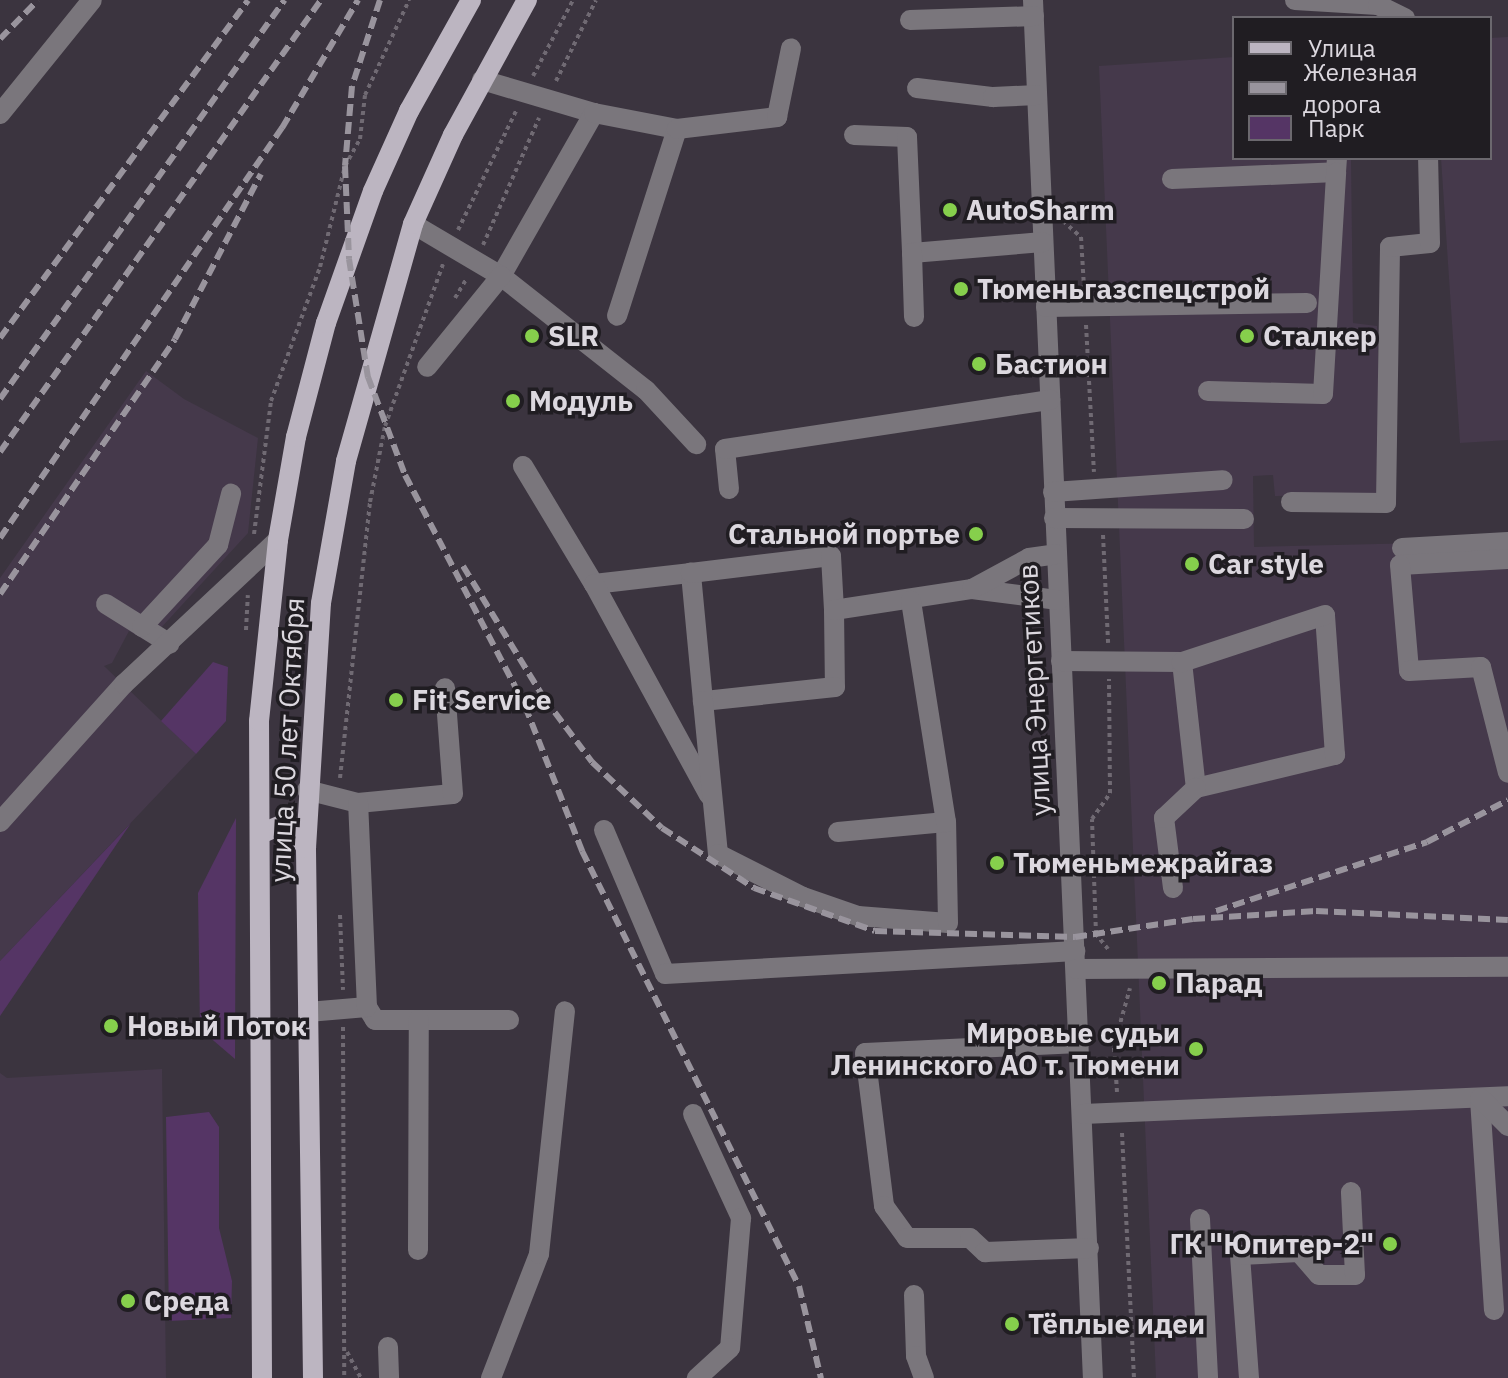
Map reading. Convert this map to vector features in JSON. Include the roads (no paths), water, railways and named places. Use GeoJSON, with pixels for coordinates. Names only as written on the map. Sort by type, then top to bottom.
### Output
{"type":"FeatureCollection","features":[{"type":"Feature","properties":{"kind":"main road","name":"улица 50 лет Октября"},"geometry":{"type":"LineString","coordinates":[[262,1378],[259,721],[278,540],[296,437],[326,323],[368,204],[409,111],[471,0]]}},
{"type":"Feature","properties":{"kind":"main road","name":"улица 50 лет Октября"},"geometry":{"type":"LineString","coordinates":[[313,1378],[306,848],[307,790],[321,603],[346,461],[413,224],[482,80],[527,0]]}},
{"type":"Feature","properties":{"kind":"main road"},"geometry":{"type":"LineString","coordinates":[[260,834],[284,824],[295,828],[306,848]]}},
{"type":"Feature","properties":{"kind":"street"},"geometry":{"type":"LineString","coordinates":[[0,114],[92,0]]}},
{"type":"Feature","properties":{"kind":"street"},"geometry":{"type":"LineString","coordinates":[[1295,0],[1373,8],[1399,16]]}},
{"type":"Feature","properties":{"kind":"street"},"geometry":{"type":"LineString","coordinates":[[910,20],[1034,8]]}},
{"type":"Feature","properties":{"kind":"street","name":"улица Энергетиков"},"geometry":{"type":"LineString","coordinates":[[1034,8],[1093,1378]]}},
{"type":"Feature","properties":{"kind":"street"},"geometry":{"type":"LineString","coordinates":[[482,80],[594,113],[677,129],[777,117],[791,48]]}},
{"type":"Feature","properties":{"kind":"street"},"geometry":{"type":"LineString","coordinates":[[917,88],[993,97],[1037,95]]}},
{"type":"Feature","properties":{"kind":"street"},"geometry":{"type":"LineString","coordinates":[[425,360],[501,276],[594,113]]}},
{"type":"Feature","properties":{"kind":"street"},"geometry":{"type":"LineString","coordinates":[[617,316],[677,129]]}},
{"type":"Feature","properties":{"kind":"street"},"geometry":{"type":"LineString","coordinates":[[854,135],[907,137],[914,317]]}},
{"type":"Feature","properties":{"kind":"street"},"geometry":{"type":"LineString","coordinates":[[1291,502],[1386,503],[1390,247],[1430,243],[1428,160]]}},
{"type":"Feature","properties":{"kind":"street"},"geometry":{"type":"LineString","coordinates":[[1172,179],[1336,165],[1323,394],[1208,391]]}},
{"type":"Feature","properties":{"kind":"street"},"geometry":{"type":"LineString","coordinates":[[413,224],[452,243],[501,276],[646,390],[696,444]]}},
{"type":"Feature","properties":{"kind":"street"},"geometry":{"type":"LineString","coordinates":[[912,253],[1043,242]]}},
{"type":"Feature","properties":{"kind":"street"},"geometry":{"type":"LineString","coordinates":[[1046,307],[1307,303]]}},
{"type":"Feature","properties":{"kind":"street"},"geometry":{"type":"LineString","coordinates":[[729,489],[725,449],[1050,400]]}},
{"type":"Feature","properties":{"kind":"street"},"geometry":{"type":"LineString","coordinates":[[523,466],[594,584],[713,802]]}},
{"type":"Feature","properties":{"kind":"street"},"geometry":{"type":"LineString","coordinates":[[1053,492],[1223,480]]}},
{"type":"Feature","properties":{"kind":"street"},"geometry":{"type":"LineString","coordinates":[[142,627],[218,545],[231,494]]}},
{"type":"Feature","properties":{"kind":"street"},"geometry":{"type":"LineString","coordinates":[[1054,518],[1244,519]]}},
{"type":"Feature","properties":{"kind":"street"},"geometry":{"type":"LineString","coordinates":[[0,822],[55,757],[278,540]]}},
{"type":"Feature","properties":{"kind":"street"},"geometry":{"type":"LineString","coordinates":[[1402,548],[1508,542]]}},
{"type":"Feature","properties":{"kind":"street"},"geometry":{"type":"LineString","coordinates":[[834,610],[911,601],[972,589],[1029,558],[1056,554]]}},
{"type":"Feature","properties":{"kind":"street"},"geometry":{"type":"LineString","coordinates":[[594,584],[831,556],[835,687],[703,701]]}},
{"type":"Feature","properties":{"kind":"street"},"geometry":{"type":"LineString","coordinates":[[1508,559],[1400,565],[1409,671],[1481,667],[1508,773]]}},
{"type":"Feature","properties":{"kind":"street"},"geometry":{"type":"LineString","coordinates":[[691,573],[718,854],[803,897],[858,916],[948,923],[946,822],[911,601]]}},
{"type":"Feature","properties":{"kind":"street"},"geometry":{"type":"LineString","coordinates":[[972,589],[1058,600]]}},
{"type":"Feature","properties":{"kind":"street"},"geometry":{"type":"LineString","coordinates":[[106,604],[170,644]]}},
{"type":"Feature","properties":{"kind":"street"},"geometry":{"type":"LineString","coordinates":[[1061,661],[1182,662],[1325,615],[1335,755],[1196,788],[1164,818],[1173,888]]}},
{"type":"Feature","properties":{"kind":"street"},"geometry":{"type":"LineString","coordinates":[[1182,662],[1196,788]]}},
{"type":"Feature","properties":{"kind":"street"},"geometry":{"type":"LineString","coordinates":[[307,790],[358,803],[453,794],[445,688]]}},
{"type":"Feature","properties":{"kind":"street"},"geometry":{"type":"LineString","coordinates":[[358,803],[367,1007],[375,1020],[509,1020]]}},
{"type":"Feature","properties":{"kind":"street"},"geometry":{"type":"LineString","coordinates":[[838,832],[946,822]]}},
{"type":"Feature","properties":{"kind":"street"},"geometry":{"type":"LineString","coordinates":[[604,830],[665,974],[1076,960],[1130,967],[1508,967]]}},
{"type":"Feature","properties":{"kind":"street"},"geometry":{"type":"LineString","coordinates":[[308,1012],[367,1007]]}},
{"type":"Feature","properties":{"kind":"street"},"geometry":{"type":"LineString","coordinates":[[491,1378],[539,1254],[565,1011]]}},
{"type":"Feature","properties":{"kind":"street"},"geometry":{"type":"LineString","coordinates":[[418,1250],[419,1020]]}},
{"type":"Feature","properties":{"kind":"street"},"geometry":{"type":"LineString","coordinates":[[1079,1043],[865,1053],[884,1206],[907,1238],[970,1238],[985,1252],[1089,1248]]}},
{"type":"Feature","properties":{"kind":"street"},"geometry":{"type":"LineString","coordinates":[[1083,1114],[1508,1096]]}},
{"type":"Feature","properties":{"kind":"street"},"geometry":{"type":"LineString","coordinates":[[1480,1098],[1508,1126]]}},
{"type":"Feature","properties":{"kind":"street"},"geometry":{"type":"LineString","coordinates":[[1480,1098],[1494,1310]]}},
{"type":"Feature","properties":{"kind":"street"},"geometry":{"type":"LineString","coordinates":[[693,1114],[741,1218],[730,1348],[697,1378]]}},
{"type":"Feature","properties":{"kind":"street"},"geometry":{"type":"LineString","coordinates":[[1249,1378],[1240,1255],[1299,1252],[1319,1275],[1355,1275],[1351,1192]]}},
{"type":"Feature","properties":{"kind":"street"},"geometry":{"type":"LineString","coordinates":[[1200,1219],[1208,1378]]}},
{"type":"Feature","properties":{"kind":"street"},"geometry":{"type":"LineString","coordinates":[[914,1295],[916,1356],[924,1378]]}},
{"type":"Feature","properties":{"kind":"street"},"geometry":{"type":"LineString","coordinates":[[388,1347],[389,1378]]}},
{"type":"Feature","properties":{"kind":"railway"},"geometry":{"type":"LineString","coordinates":[[0,39],[38,0]]}},
{"type":"Feature","properties":{"kind":"railway"},"geometry":{"type":"LineString","coordinates":[[0,338],[248,0]]}},
{"type":"Feature","properties":{"kind":"railway"},"geometry":{"type":"LineString","coordinates":[[0,399],[285,0]]}},
{"type":"Feature","properties":{"kind":"railway"},"geometry":{"type":"LineString","coordinates":[[0,452],[321,0]]}},
{"type":"Feature","properties":{"kind":"railway"},"geometry":{"type":"LineString","coordinates":[[0,538],[282,128],[358,0]]}},
{"type":"Feature","properties":{"kind":"railway"},"geometry":{"type":"LineString","coordinates":[[380,0],[352,86],[345,166],[349,259],[368,377],[405,475],[525,706],[582,851],[799,1286],[821,1378]]}},
{"type":"Feature","properties":{"kind":"railway"},"geometry":{"type":"LineString","coordinates":[[0,594],[175,339],[261,174]]}},
{"type":"Feature","properties":{"kind":"railway"},"geometry":{"type":"LineString","coordinates":[[463,566],[544,698],[592,762],[662,828],[754,888],[875,931],[1075,937],[1193,919],[1316,911],[1508,920]]}},
{"type":"Feature","properties":{"kind":"railway"},"geometry":{"type":"LineString","coordinates":[[1216,911],[1427,842],[1508,800]]}},
{"type":"Feature","properties":{"kind":"place","name":"AutoSharm"},"geometry":{"type":"Point","coordinates":[950,210]}},
{"type":"Feature","properties":{"kind":"place","name":"Тюменьгазспецстрой"},"geometry":{"type":"Point","coordinates":[961,289]}},
{"type":"Feature","properties":{"kind":"place","name":"SLR"},"geometry":{"type":"Point","coordinates":[532,336]}},
{"type":"Feature","properties":{"kind":"place","name":"Сталкер"},"geometry":{"type":"Point","coordinates":[1247,336]}},
{"type":"Feature","properties":{"kind":"place","name":"Бастион"},"geometry":{"type":"Point","coordinates":[979,364]}},
{"type":"Feature","properties":{"kind":"place","name":"Модуль"},"geometry":{"type":"Point","coordinates":[513,401]}},
{"type":"Feature","properties":{"kind":"place","name":"Стальной портье"},"geometry":{"type":"Point","coordinates":[976,534]}},
{"type":"Feature","properties":{"kind":"place","name":"Car style"},"geometry":{"type":"Point","coordinates":[1192,564]}},
{"type":"Feature","properties":{"kind":"place","name":"Fit Service"},"geometry":{"type":"Point","coordinates":[396,700]}},
{"type":"Feature","properties":{"kind":"place","name":"Тюменьмежрайгаз"},"geometry":{"type":"Point","coordinates":[997,863]}},
{"type":"Feature","properties":{"kind":"place","name":"Парад"},"geometry":{"type":"Point","coordinates":[1159,983]}},
{"type":"Feature","properties":{"kind":"place","name":"Новый Поток"},"geometry":{"type":"Point","coordinates":[111,1026]}},
{"type":"Feature","properties":{"kind":"place","name":"Мировые судьи Ленинского АО т. Тюмени"},"geometry":{"type":"Point","coordinates":[1196,1049]}},
{"type":"Feature","properties":{"kind":"place","name":"ГК \"Юпитер-2\""},"geometry":{"type":"Point","coordinates":[1390,1244]}},
{"type":"Feature","properties":{"kind":"place","name":"Среда"},"geometry":{"type":"Point","coordinates":[128,1301]}},
{"type":"Feature","properties":{"kind":"place","name":"Тёплые идеи"},"geometry":{"type":"Point","coordinates":[1012,1324]}}]}
